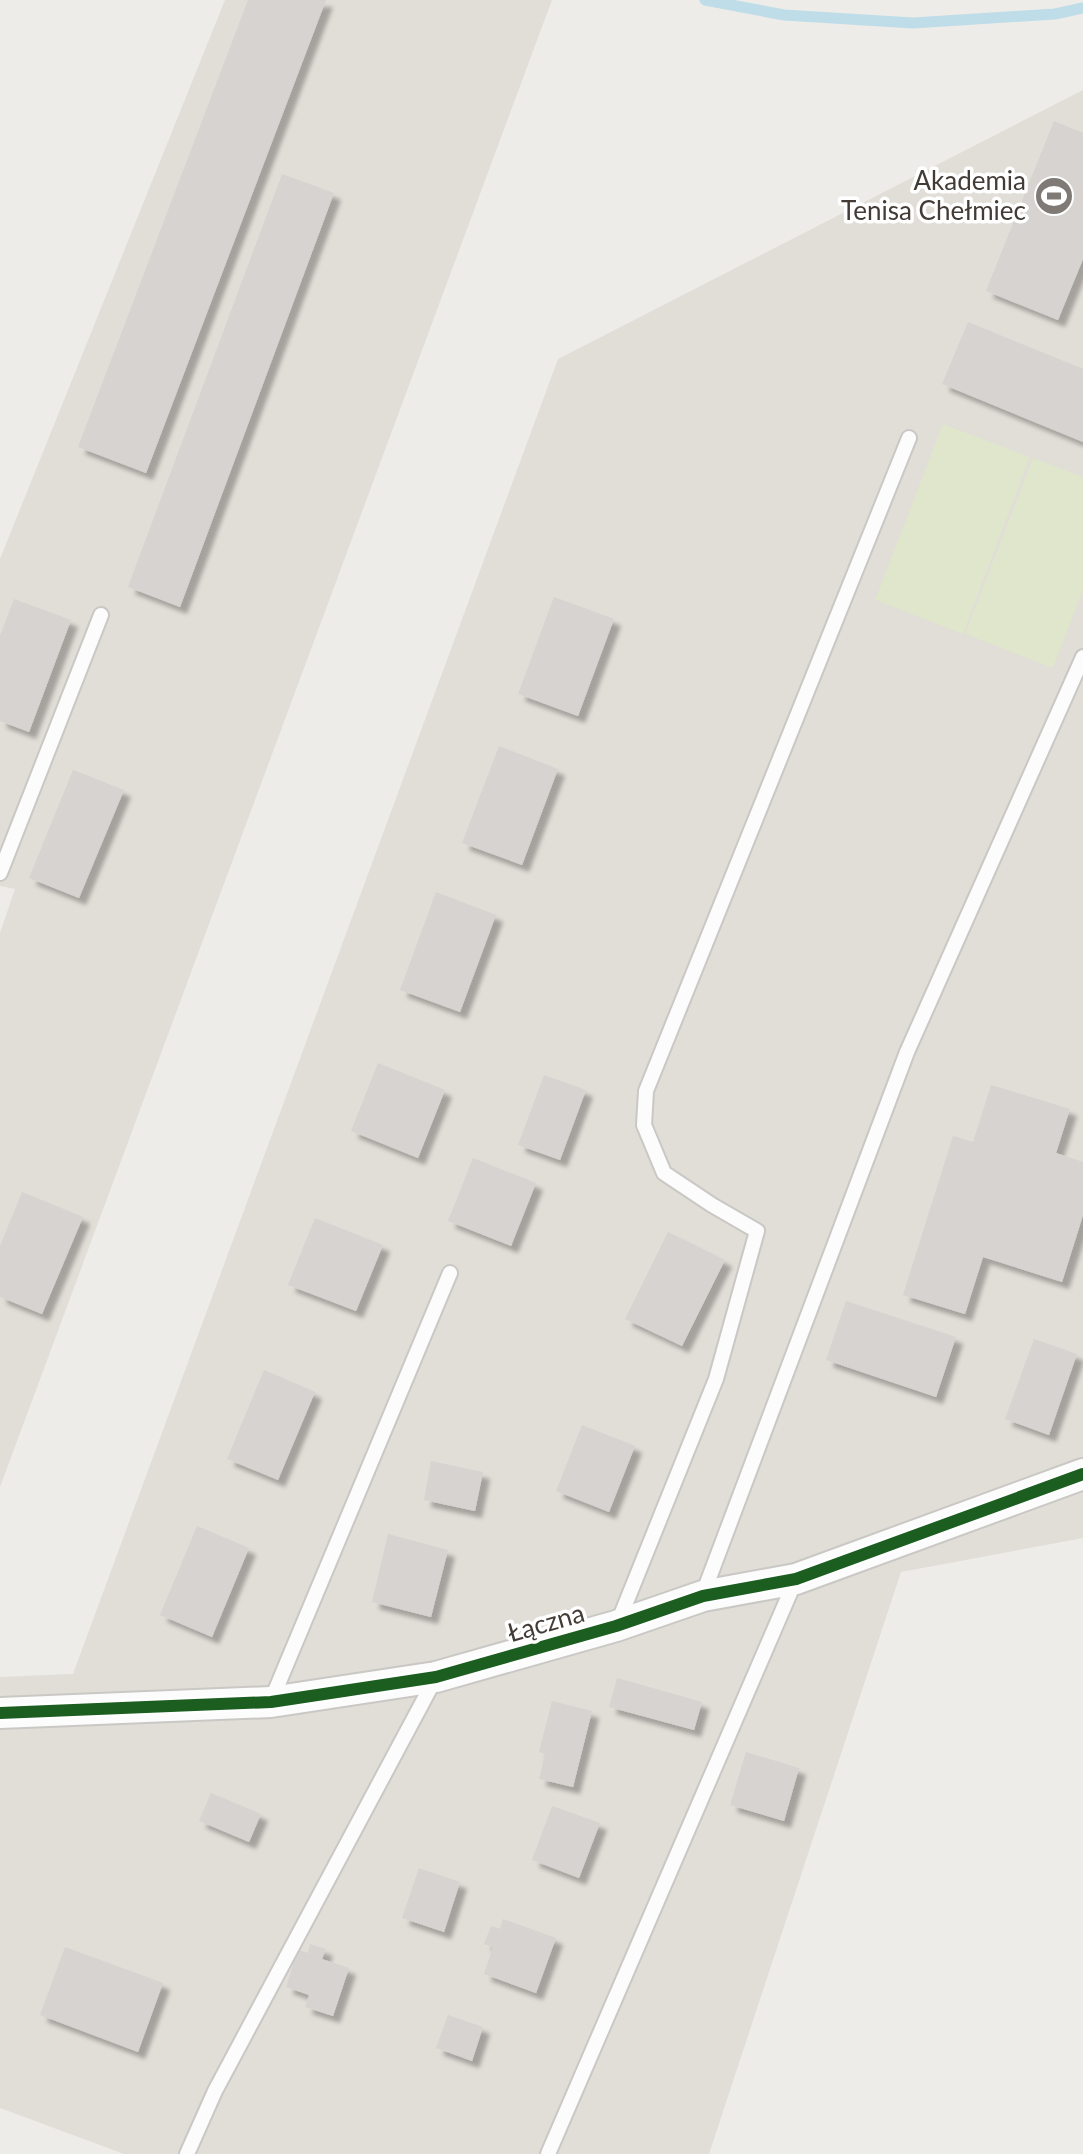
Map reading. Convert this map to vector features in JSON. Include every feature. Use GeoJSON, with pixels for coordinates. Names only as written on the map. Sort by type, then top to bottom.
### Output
{"type":"FeatureCollection","features":[{"type":"Feature","properties":{"kind":"street","name":"Łączna"},"geometry":{"type":"LineString","coordinates":[[0,1713],[271,1702],[436,1677],[616,1626],[703,1596],[796,1579],[1083,1474]]}},
{"type":"Feature","properties":{"kind":"lane"},"geometry":{"type":"LineString","coordinates":[[616,1626],[716,1379],[757,1231],[664,1173],[644,1125],[646,1091],[909,438]]}},
{"type":"Feature","properties":{"kind":"lane"},"geometry":{"type":"LineString","coordinates":[[0,873],[101,615]]}},
{"type":"Feature","properties":{"kind":"lane"},"geometry":{"type":"LineString","coordinates":[[703,1596],[907,1052],[1083,657]]}},
{"type":"Feature","properties":{"kind":"lane"},"geometry":{"type":"LineString","coordinates":[[271,1702],[450,1273]]}},
{"type":"Feature","properties":{"kind":"lane"},"geometry":{"type":"LineString","coordinates":[[548,2154],[796,1579]]}},
{"type":"Feature","properties":{"kind":"lane"},"geometry":{"type":"LineString","coordinates":[[187,2154],[215,2091],[436,1677]]}},
{"type":"Feature","properties":{"kind":"shaded area"},"geometry":{"type":"Polygon","coordinates":[[[225,0],[552,0],[0,1487],[0,933],[15,889],[0,886],[0,559],[225,0]]]}},
{"type":"Feature","properties":{"kind":"shaded area"},"geometry":{"type":"Polygon","coordinates":[[[1083,90],[1083,1538],[901,1572],[709,2154],[124,2154],[0,2108],[0,1677],[73,1674],[558,359],[1083,90]]]}},
{"type":"Feature","properties":{"kind":"green space"},"geometry":{"type":"Polygon","coordinates":[[[943,424],[1030,457],[963,634],[875,600],[943,424]]]}},
{"type":"Feature","properties":{"kind":"green space"},"geometry":{"type":"Polygon","coordinates":[[[1033,458],[1083,477],[1083,589],[1053,668],[965,634],[1033,458]]]}},
{"type":"Feature","properties":{"kind":"building"},"geometry":{"type":"Polygon","coordinates":[[[248,0],[326,0],[146,473],[78,447],[248,0]]]}},
{"type":"Feature","properties":{"kind":"building","name":"Akademia Tenisa Chełmiec"},"geometry":{"type":"Polygon","coordinates":[[[1054,121],[1083,133],[1083,259],[1058,320],[986,291],[1054,121]]]}},
{"type":"Feature","properties":{"kind":"building"},"geometry":{"type":"Polygon","coordinates":[[[282,174],[334,193],[180,607],[128,587],[282,174]]]}},
{"type":"Feature","properties":{"kind":"building"},"geometry":{"type":"Polygon","coordinates":[[[968,322],[1083,369],[1083,442],[942,384],[968,322]]]}},
{"type":"Feature","properties":{"kind":"building"},"geometry":{"type":"Polygon","coordinates":[[[554,597],[614,619],[578,716],[518,694],[554,597]]]}},
{"type":"Feature","properties":{"kind":"building"},"geometry":{"type":"Polygon","coordinates":[[[14,599],[71,620],[29,732],[0,721],[0,636],[14,599]]]}},
{"type":"Feature","properties":{"kind":"building"},"geometry":{"type":"Polygon","coordinates":[[[499,746],[558,769],[522,865],[462,843],[499,746]]]}},
{"type":"Feature","properties":{"kind":"building"},"geometry":{"type":"Polygon","coordinates":[[[73,770],[124,790],[79,898],[29,878],[73,770]]]}},
{"type":"Feature","properties":{"kind":"building"},"geometry":{"type":"Polygon","coordinates":[[[436,892],[496,915],[460,1012],[400,990],[436,892]]]}},
{"type":"Feature","properties":{"kind":"building"},"geometry":{"type":"Polygon","coordinates":[[[378,1063],[445,1090],[418,1158],[351,1131],[378,1063]]]}},
{"type":"Feature","properties":{"kind":"building"},"geometry":{"type":"Polygon","coordinates":[[[544,1075],[586,1090],[560,1160],[518,1145],[544,1075]]]}},
{"type":"Feature","properties":{"kind":"building"},"geometry":{"type":"Polygon","coordinates":[[[991,1085],[1070,1109],[1056,1153],[1083,1162],[1083,1215],[1062,1282],[983,1257],[965,1314],[903,1295],[953,1136],[973,1142],[991,1085]]]}},
{"type":"Feature","properties":{"kind":"building"},"geometry":{"type":"Polygon","coordinates":[[[473,1158],[536,1183],[511,1246],[448,1221],[473,1158]]]}},
{"type":"Feature","properties":{"kind":"building"},"geometry":{"type":"Polygon","coordinates":[[[22,1192],[83,1217],[42,1314],[0,1297],[0,1246],[22,1192]]]}},
{"type":"Feature","properties":{"kind":"building"},"geometry":{"type":"Polygon","coordinates":[[[315,1218],[383,1245],[356,1311],[288,1285],[315,1218]]]}},
{"type":"Feature","properties":{"kind":"building"},"geometry":{"type":"Polygon","coordinates":[[[668,1232],[725,1260],[682,1346],[625,1319],[668,1232]]]}},
{"type":"Feature","properties":{"kind":"building"},"geometry":{"type":"Polygon","coordinates":[[[846,1301],[956,1337],[936,1397],[826,1360],[846,1301]]]}},
{"type":"Feature","properties":{"kind":"building"},"geometry":{"type":"Polygon","coordinates":[[[1034,1339],[1077,1354],[1049,1435],[1005,1419],[1034,1339]]]}},
{"type":"Feature","properties":{"kind":"building"},"geometry":{"type":"Polygon","coordinates":[[[264,1370],[315,1392],[278,1480],[227,1459],[264,1370]]]}},
{"type":"Feature","properties":{"kind":"building"},"geometry":{"type":"Polygon","coordinates":[[[582,1425],[635,1446],[609,1512],[556,1491],[582,1425]]]}},
{"type":"Feature","properties":{"kind":"building"},"geometry":{"type":"Polygon","coordinates":[[[431,1461],[483,1472],[475,1511],[424,1500],[431,1461]]]}},
{"type":"Feature","properties":{"kind":"building"},"geometry":{"type":"Polygon","coordinates":[[[197,1526],[249,1548],[212,1637],[160,1615],[197,1526]]]}},
{"type":"Feature","properties":{"kind":"building"},"geometry":{"type":"Polygon","coordinates":[[[388,1534],[448,1550],[431,1617],[372,1602],[388,1534]]]}},
{"type":"Feature","properties":{"kind":"building"},"geometry":{"type":"Polygon","coordinates":[[[617,1678],[702,1702],[694,1730],[609,1707],[617,1678]]]}},
{"type":"Feature","properties":{"kind":"building"},"geometry":{"type":"Polygon","coordinates":[[[552,1701],[592,1711],[573,1787],[539,1779],[545,1754],[539,1752],[552,1701]]]}},
{"type":"Feature","properties":{"kind":"building"},"geometry":{"type":"Polygon","coordinates":[[[746,1752],[799,1768],[784,1821],[730,1805],[746,1752]]]}},
{"type":"Feature","properties":{"kind":"building"},"geometry":{"type":"Polygon","coordinates":[[[211,1793],[261,1814],[249,1842],[199,1821],[211,1793]]]}},
{"type":"Feature","properties":{"kind":"building"},"geometry":{"type":"Polygon","coordinates":[[[552,1806],[600,1823],[579,1878],[532,1860],[552,1806]]]}},
{"type":"Feature","properties":{"kind":"building"},"geometry":{"type":"Polygon","coordinates":[[[419,1868],[460,1882],[444,1932],[402,1918],[419,1868]]]}},
{"type":"Feature","properties":{"kind":"building"},"geometry":{"type":"Polygon","coordinates":[[[503,1919],[556,1938],[536,1993],[484,1974],[493,1947],[484,1944],[491,1926],[500,1929],[503,1919]]]}},
{"type":"Feature","properties":{"kind":"building"},"geometry":{"type":"Polygon","coordinates":[[[310,1944],[326,1949],[322,1959],[349,1968],[333,2016],[305,2007],[309,1995],[286,1987],[298,1950],[308,1953],[310,1944]]]}},
{"type":"Feature","properties":{"kind":"building"},"geometry":{"type":"Polygon","coordinates":[[[65,1947],[163,1983],[138,2052],[40,2015],[65,1947]]]}},
{"type":"Feature","properties":{"kind":"building"},"geometry":{"type":"Polygon","coordinates":[[[448,2015],[483,2027],[472,2061],[436,2048],[448,2015]]]}},
{"type":"Feature","properties":{"kind":"waterway"},"geometry":{"type":"LineString","coordinates":[[705,0],[784,15],[913,23],[1055,14],[1083,8]]}},
{"type":"Feature","properties":{"kind":"cycle path"},"geometry":{"type":"LineString","coordinates":[[0,1713],[271,1702],[436,1677],[616,1626],[703,1596],[796,1579],[1083,1474]]}},
{"type":"Feature","properties":{"kind":"place","name":"Akademia Tenisa Chełmiec"},"geometry":{"type":"Point","coordinates":[1054,196]}}]}
